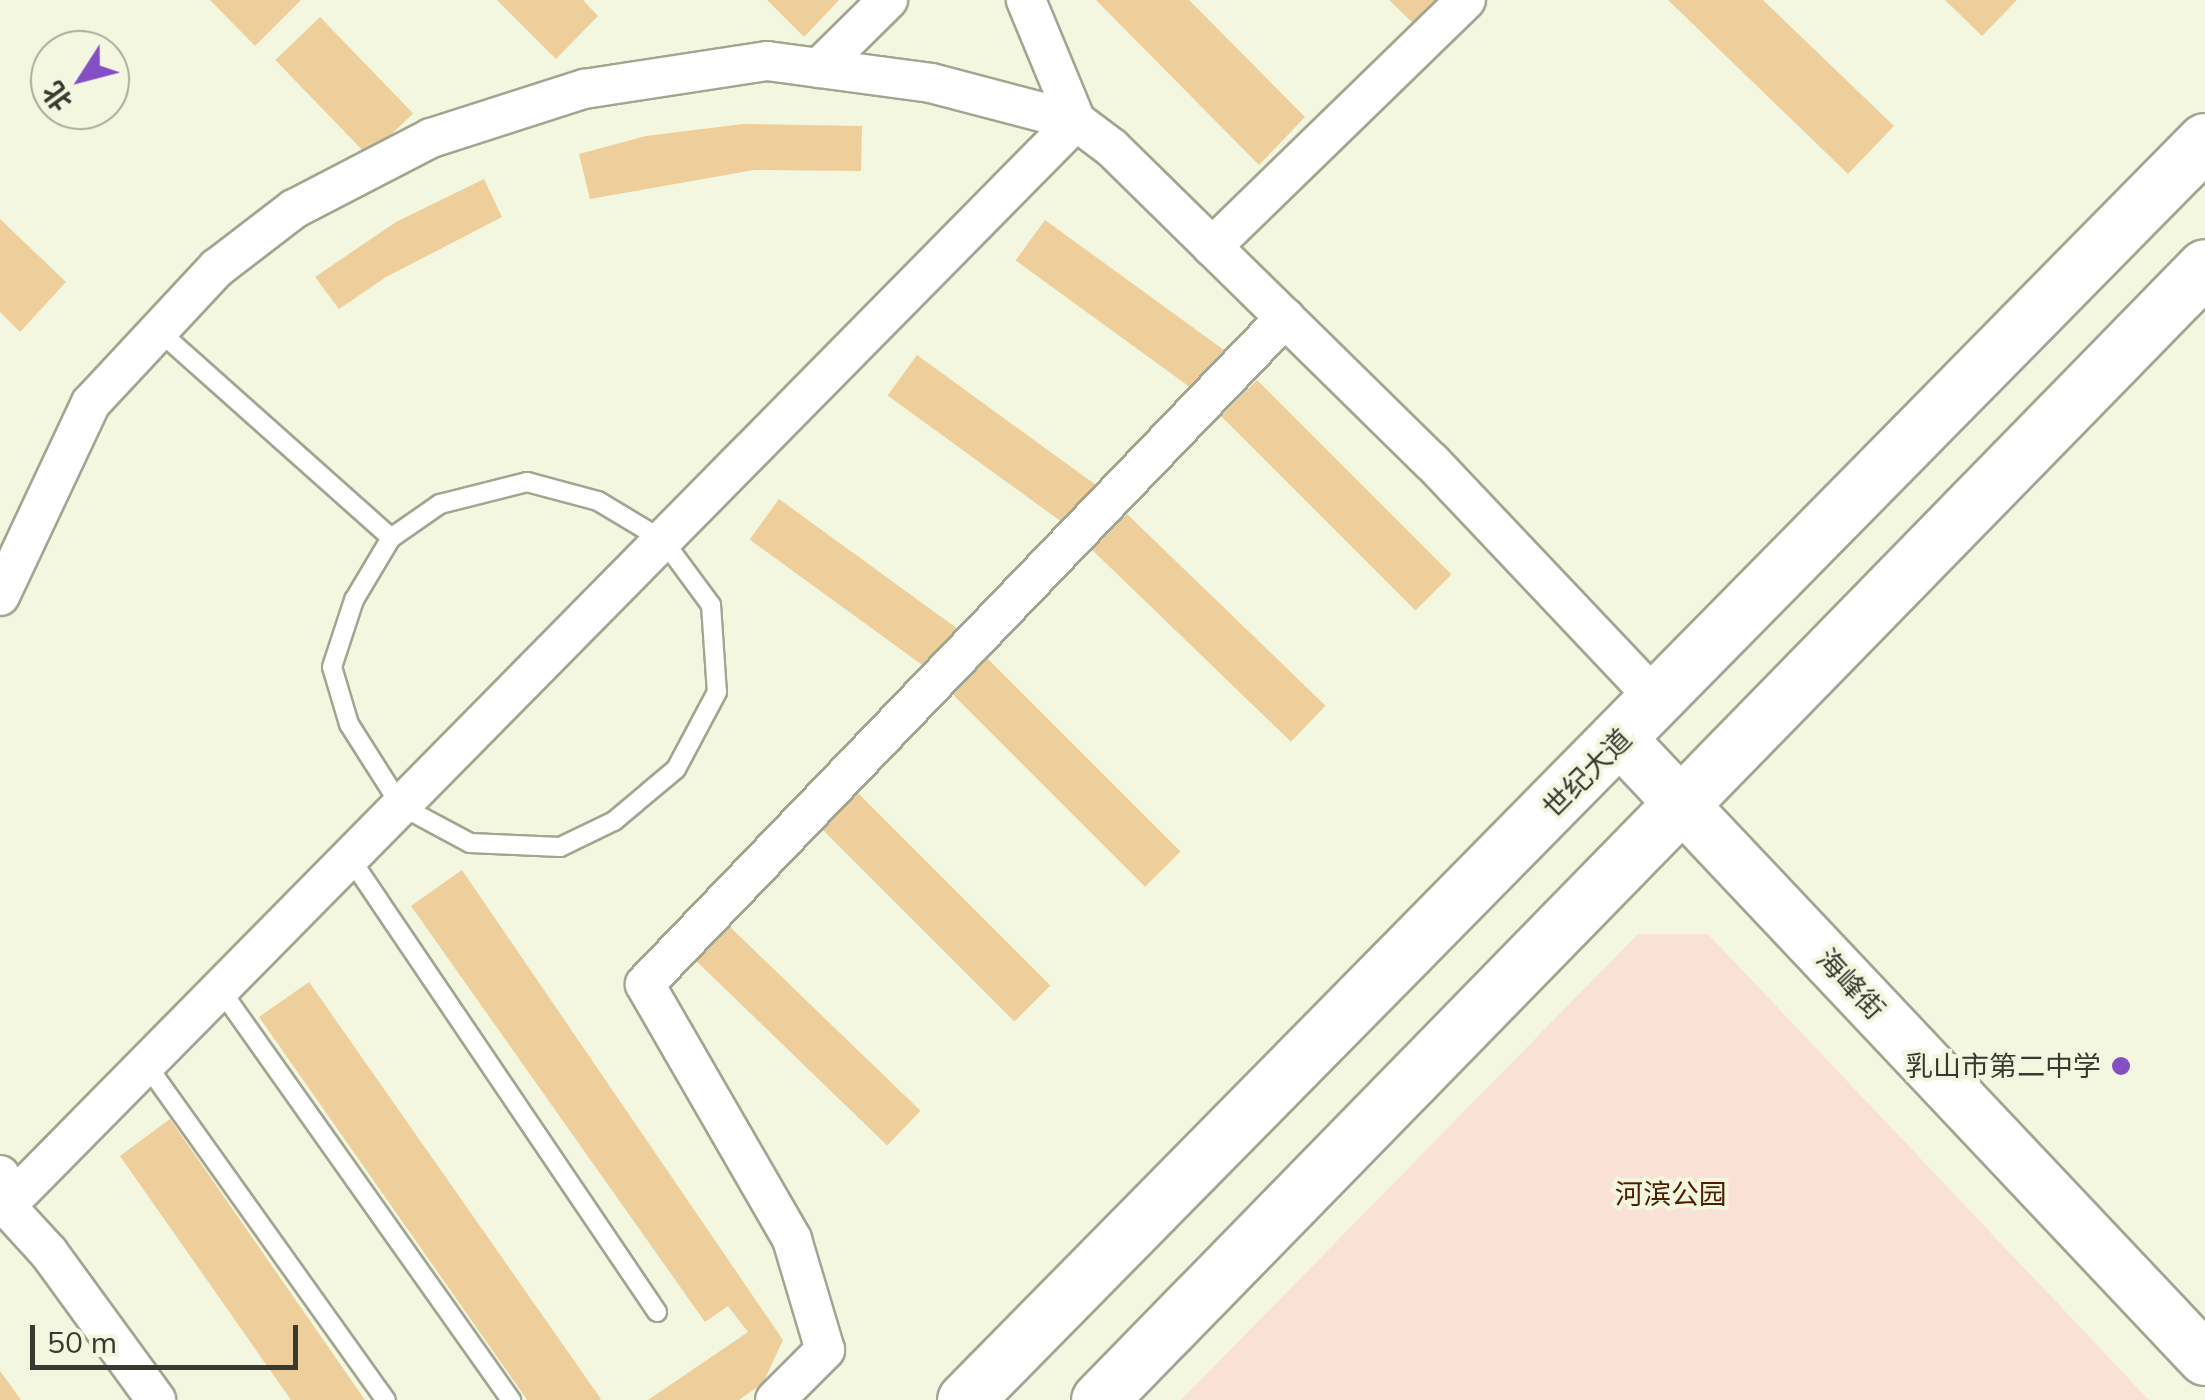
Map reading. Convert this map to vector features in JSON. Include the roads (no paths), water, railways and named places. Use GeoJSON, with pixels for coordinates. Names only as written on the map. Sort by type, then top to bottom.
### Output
{"type":"FeatureCollection","features":[{"type":"Feature","properties":{"kind":"main road","name":"世纪大道"},"geometry":{"type":"LineString","coordinates":[[965,1400],[1621,740],[2205,141]]}},
{"type":"Feature","properties":{"kind":"main road"},"geometry":{"type":"LineString","coordinates":[[1099,1400],[2205,267]]}},
{"type":"Feature","properties":{"kind":"street"},"geometry":{"type":"LineString","coordinates":[[819,68],[888,0]]}},
{"type":"Feature","properties":{"kind":"street"},"geometry":{"type":"LineString","coordinates":[[1026,0],[1076,122],[1285,318],[1658,701]]}},
{"type":"Feature","properties":{"kind":"street"},"geometry":{"type":"LineString","coordinates":[[1212,247],[1466,0]]}},
{"type":"Feature","properties":{"kind":"street"},"geometry":{"type":"LineString","coordinates":[[0,596],[91,404],[218,268],[294,209],[431,138],[584,90],[767,61],[931,83],[1076,122]]}},
{"type":"Feature","properties":{"kind":"street"},"geometry":{"type":"LineString","coordinates":[[156,1400],[2,1195],[146,1064],[1076,122]]}},
{"type":"Feature","properties":{"kind":"street"},"geometry":{"type":"LineString","coordinates":[[774,1400],[824,1350],[792,1240],[644,984],[1285,318]]}},
{"type":"Feature","properties":{"kind":"street","name":"海峰街"},"geometry":{"type":"LineString","coordinates":[[1621,740],[2205,1359]]}},
{"type":"Feature","properties":{"kind":"lane"},"geometry":{"type":"LineString","coordinates":[[159,331],[391,538]]}},
{"type":"Feature","properties":{"kind":"lane"},"geometry":{"type":"LineString","coordinates":[[527,482],[598,502],[664,540],[711,606],[717,692],[676,769],[614,821],[560,847],[470,844],[402,806],[348,724],[332,667],[354,600],[391,538],[440,504],[527,482]]}},
{"type":"Feature","properties":{"kind":"lane"},"geometry":{"type":"LineString","coordinates":[[350,858],[657,1312]]}},
{"type":"Feature","properties":{"kind":"lane"},"geometry":{"type":"LineString","coordinates":[[220,989],[510,1400]]}},
{"type":"Feature","properties":{"kind":"lane"},"geometry":{"type":"LineString","coordinates":[[146,1064],[386,1400]]}},
{"type":"Feature","properties":{"kind":"place","name":"乳山市第二中学"},"geometry":{"type":"Point","coordinates":[2121,1066]}},
{"type":"Feature","properties":{"kind":"park label","name":"河滨公园"},"geometry":{"type":"Point","coordinates":[1671,1194]}}]}
